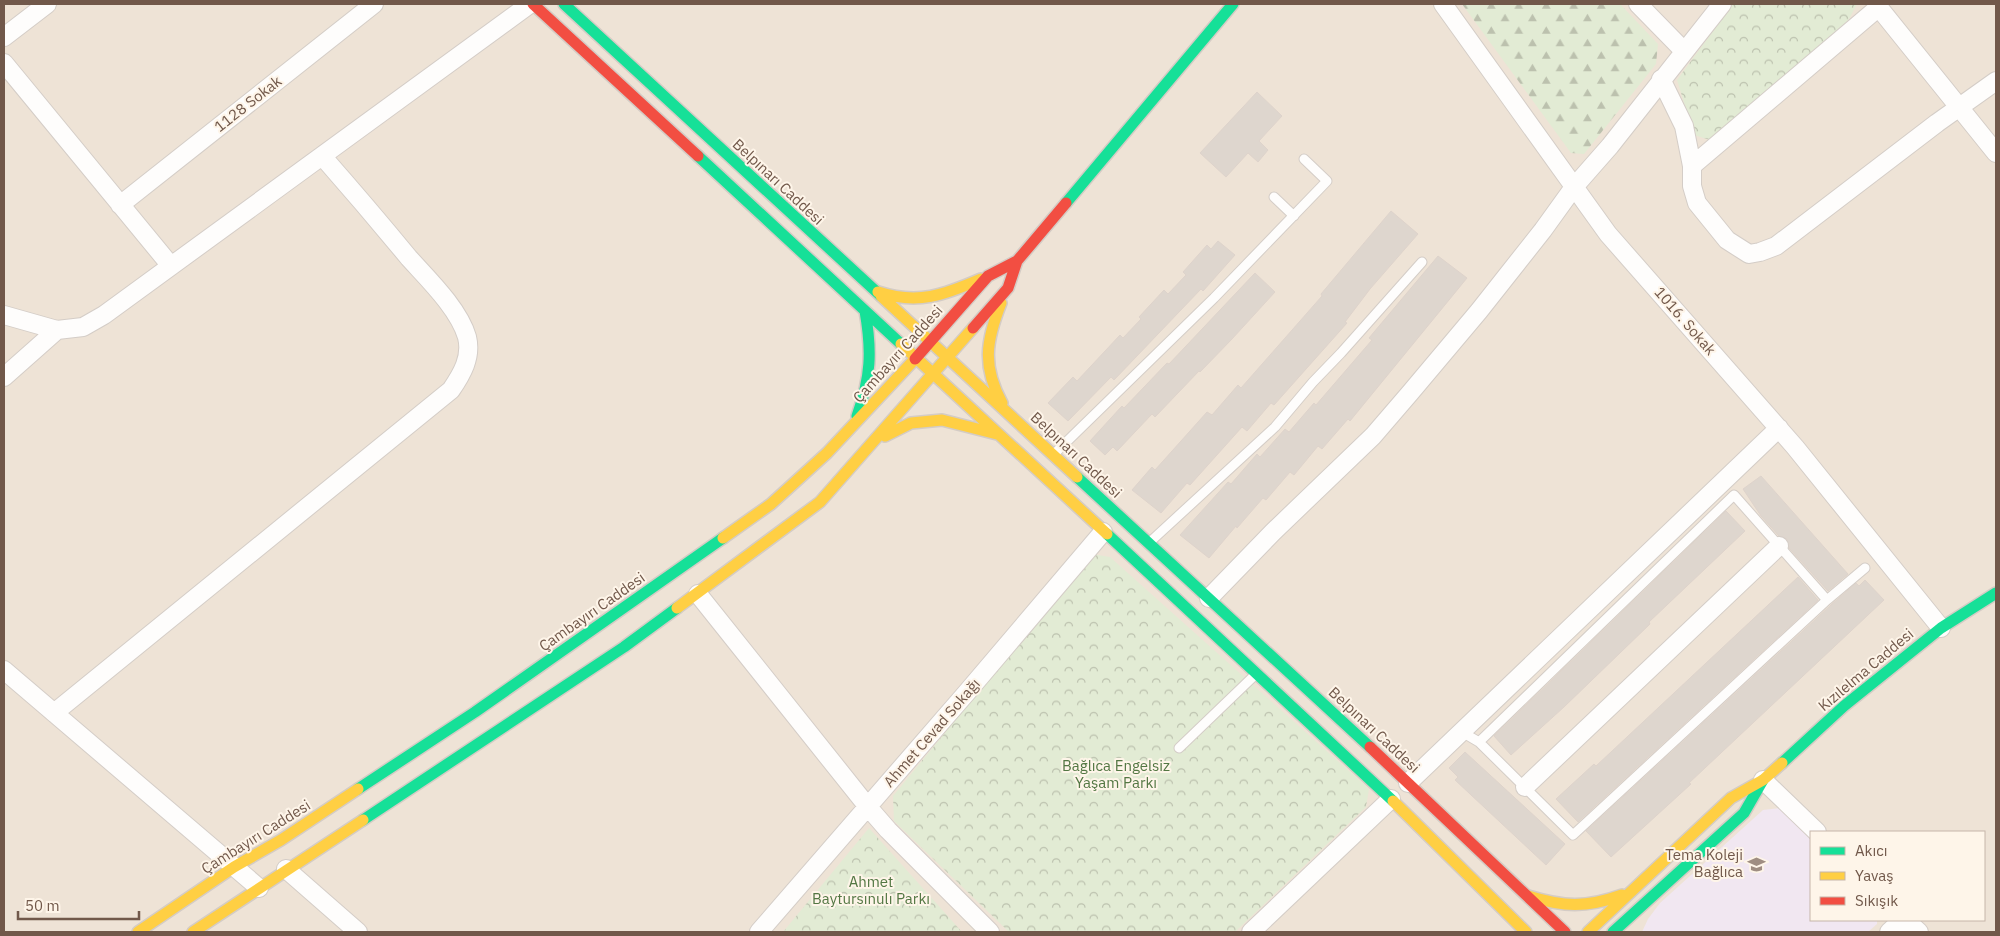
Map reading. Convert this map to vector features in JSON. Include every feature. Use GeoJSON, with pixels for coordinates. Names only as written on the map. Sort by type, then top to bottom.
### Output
{"type":"FeatureCollection","features":[{"type":"Feature","properties":{"kind":"street"},"geometry":{"type":"LineString","coordinates":[[4,37],[47,4]]}},
{"type":"Feature","properties":{"kind":"street","name":"1128 Sokak"},"geometry":{"type":"LineString","coordinates":[[120,205],[374,4]]}},
{"type":"Feature","properties":{"kind":"street"},"geometry":{"type":"LineString","coordinates":[[4,314],[58,330],[83,326],[104,316],[531,4],[1001,435],[1391,799],[1526,932]]}},
{"type":"Feature","properties":{"kind":"street","name":"Belpınarı Caddesi"},"geometry":{"type":"LineString","coordinates":[[564,4],[929,342],[1054,454],[1408,783],[1565,932]]}},
{"type":"Feature","properties":{"kind":"street","name":"Çambayırı Caddesi"},"geometry":{"type":"LineString","coordinates":[[193,932],[624,647],[820,502],[1008,288],[1017,262],[1233,4]]}},
{"type":"Feature","properties":{"kind":"street","name":"1016. Sokak"},"geometry":{"type":"LineString","coordinates":[[1443,4],[1608,234],[1779,428],[1941,628]]}},
{"type":"Feature","properties":{"kind":"street"},"geometry":{"type":"LineString","coordinates":[[1638,4],[1684,51]]}},
{"type":"Feature","properties":{"kind":"street"},"geometry":{"type":"LineString","coordinates":[[1209,598],[1273,532],[1373,436],[1479,311],[1543,230],[1574,187],[1610,146],[1722,4]]}},
{"type":"Feature","properties":{"kind":"street"},"geometry":{"type":"LineString","coordinates":[[1692,166],[1877,6],[1996,153]]}},
{"type":"Feature","properties":{"kind":"street"},"geometry":{"type":"LineString","coordinates":[[4,63],[171,266]]}},
{"type":"Feature","properties":{"kind":"street"},"geometry":{"type":"LineString","coordinates":[[1661,80],[1684,126],[1692,166],[1692,186],[1697,203],[1726,240],[1749,254],[1776,246],[1996,81]]}},
{"type":"Feature","properties":{"kind":"street"},"geometry":{"type":"LineString","coordinates":[[54,714],[451,390],[462,374],[467,360],[467,339],[460,321],[432,283],[322,157]]}},
{"type":"Feature","properties":{"kind":"street","name":"Çambayırı Caddesi"},"geometry":{"type":"LineString","coordinates":[[138,932],[234,867],[281,840],[475,712],[748,521],[803,476],[853,426],[988,276],[1017,262]]}},
{"type":"Feature","properties":{"kind":"street"},"geometry":{"type":"LineString","coordinates":[[872,289],[892,298],[909,301],[927,299],[952,292],[988,276]]}},
{"type":"Feature","properties":{"kind":"street"},"geometry":{"type":"LineString","coordinates":[[1008,288],[996,316],[986,366],[992,388],[1008,413]]}},
{"type":"Feature","properties":{"kind":"street"},"geometry":{"type":"LineString","coordinates":[[853,426],[871,374],[871,346],[865,311]]}},
{"type":"Feature","properties":{"kind":"street"},"geometry":{"type":"LineString","coordinates":[[4,377],[58,330]]}},
{"type":"Feature","properties":{"kind":"street"},"geometry":{"type":"LineString","coordinates":[[876,440],[911,422],[942,420],[1001,435]]}},
{"type":"Feature","properties":{"kind":"street"},"geometry":{"type":"LineString","coordinates":[[1408,783],[1779,428]]}},
{"type":"Feature","properties":{"kind":"street","name":"Ahmet Cevad Sokağı"},"geometry":{"type":"LineString","coordinates":[[759,932],[1103,532]]}},
{"type":"Feature","properties":{"kind":"street"},"geometry":{"type":"LineString","coordinates":[[1525,787],[1779,546]]}},
{"type":"Feature","properties":{"kind":"street","name":"Kızılelma Caddesi"},"geometry":{"type":"LineString","coordinates":[[1588,932],[1731,798],[1763,780],[1844,706],[1941,628],[1996,593]]}},
{"type":"Feature","properties":{"kind":"street"},"geometry":{"type":"LineString","coordinates":[[698,594],[868,807],[888,830],[988,931]]}},
{"type":"Feature","properties":{"kind":"street"},"geometry":{"type":"LineString","coordinates":[[4,670],[259,888]]}},
{"type":"Feature","properties":{"kind":"street"},"geometry":{"type":"LineString","coordinates":[[1763,780],[1816,831]]}},
{"type":"Feature","properties":{"kind":"street","name":"Kızılelma Caddesi"},"geometry":{"type":"LineString","coordinates":[[1613,932],[1744,812],[1763,780]]}},
{"type":"Feature","properties":{"kind":"street"},"geometry":{"type":"LineString","coordinates":[[1251,932],[1391,799]]}},
{"type":"Feature","properties":{"kind":"street"},"geometry":{"type":"LineString","coordinates":[[286,869],[358,932]]}},
{"type":"Feature","properties":{"kind":"street"},"geometry":{"type":"LineString","coordinates":[[1528,896],[1550,903],[1581,907],[1604,902],[1629,892]]}},
{"type":"Feature","properties":{"kind":"street"},"geometry":{"type":"LineString","coordinates":[[1632,932],[1640,907]]}},
{"type":"Feature","properties":{"kind":"street"},"geometry":{"type":"LineString","coordinates":[[1504,910],[1510,932]]}},
{"type":"Feature","properties":{"kind":"street"},"geometry":{"type":"LineString","coordinates":[[1889,932],[1901,921]]}},
{"type":"Feature","properties":{"kind":"street"},"geometry":{"type":"LineString","coordinates":[[1907,921],[1918,932]]}},
{"type":"Feature","properties":{"kind":"lane"},"geometry":{"type":"LineString","coordinates":[[1054,454],[1214,298],[1327,181],[1304,159]]}},
{"type":"Feature","properties":{"kind":"lane"},"geometry":{"type":"LineString","coordinates":[[1274,197],[1294,216]]}},
{"type":"Feature","properties":{"kind":"lane"},"geometry":{"type":"LineString","coordinates":[[1149,543],[1275,427],[1313,382],[1342,353],[1422,262]]}},
{"type":"Feature","properties":{"kind":"lane"},"geometry":{"type":"LineString","coordinates":[[1478,742],[1734,494],[1827,600]]}},
{"type":"Feature","properties":{"kind":"lane"},"geometry":{"type":"LineString","coordinates":[[1462,732],[1478,742],[1573,835],[1827,600],[1866,568]]}},
{"type":"Feature","properties":{"kind":"lane"},"geometry":{"type":"LineString","coordinates":[[1179,748],[1256,674]]}},
{"type":"Feature","properties":{"kind":"shaded area"},"geometry":{"type":"Polygon","coordinates":[[[4,4],[1996,4],[1996,932],[4,932],[4,4]]]}},
{"type":"Feature","properties":{"kind":"shaded area","name":"Tema Koleji Bağlıca"},"geometry":{"type":"Polygon","coordinates":[[[1780,808],[1810,839],[1810,921],[1877,921],[1877,924],[1868,932],[1642,932],[1648,919],[1660,903],[1763,810],[1780,808]]]}},
{"type":"Feature","properties":{"kind":"green space"},"geometry":{"type":"Polygon","coordinates":[[[1462,4],[1620,4],[1658,44],[1656,64],[1584,154],[1571,153],[1462,4]]]}},
{"type":"Feature","properties":{"kind":"green space"},"geometry":{"type":"Polygon","coordinates":[[[1733,4],[1857,4],[1849,19],[1819,51],[1710,140],[1694,135],[1677,80],[1733,4]]]}},
{"type":"Feature","properties":{"kind":"green space","name":"Bağlıca Engelsiz Yaşam Parkı"},"geometry":{"type":"Polygon","coordinates":[[[1092,554],[1110,557],[1369,789],[1366,807],[1235,932],[1009,932],[894,821],[893,796],[1092,554]]]}},
{"type":"Feature","properties":{"kind":"green space","name":"Ahmet Baytursınulı Parkı"},"geometry":{"type":"Polygon","coordinates":[[[869,828],[962,932],[783,932],[869,828]]]}},
{"type":"Feature","properties":{"kind":"building"},"geometry":{"type":"Polygon","coordinates":[[[1257,92],[1282,116],[1259,141],[1268,150],[1258,162],[1248,153],[1226,177],[1200,153],[1257,92]]]}},
{"type":"Feature","properties":{"kind":"building"},"geometry":{"type":"Polygon","coordinates":[[[1391,211],[1418,234],[1370,289],[1345,322],[1347,323],[1274,405],[1271,403],[1247,431],[1242,427],[1190,485],[1187,483],[1161,513],[1132,490],[1152,467],[1155,470],[1207,412],[1212,415],[1238,385],[1241,388],[1322,296],[1321,294],[1391,211]]]}},
{"type":"Feature","properties":{"kind":"building"},"geometry":{"type":"Polygon","coordinates":[[[1218,241],[1235,255],[1203,291],[1201,289],[1114,380],[1111,377],[1068,421],[1048,403],[1073,377],[1077,381],[1120,335],[1123,338],[1164,290],[1168,294],[1186,275],[1183,272],[1207,245],[1211,249],[1218,241]]]}},
{"type":"Feature","properties":{"kind":"building"},"geometry":{"type":"Polygon","coordinates":[[[1438,256],[1467,278],[1350,421],[1348,419],[1322,449],[1318,446],[1294,475],[1290,472],[1266,500],[1263,498],[1209,558],[1180,535],[1228,482],[1231,484],[1257,454],[1260,457],[1285,429],[1289,432],[1314,403],[1316,405],[1372,340],[1369,338],[1438,256]]]}},
{"type":"Feature","properties":{"kind":"building"},"geometry":{"type":"Polygon","coordinates":[[[1255,273],[1275,292],[1232,339],[1155,417],[1152,414],[1117,451],[1113,447],[1105,455],[1090,441],[1122,406],[1124,408],[1167,363],[1169,364],[1255,273]]]}},
{"type":"Feature","properties":{"kind":"building"},"geometry":{"type":"Polygon","coordinates":[[[1761,476],[1848,574],[1828,591],[1789,548],[1787,539],[1779,536],[1761,516],[1743,489],[1761,476]]]}},
{"type":"Feature","properties":{"kind":"building"},"geometry":{"type":"Polygon","coordinates":[[[1726,511],[1745,531],[1649,622],[1650,624],[1564,707],[1511,755],[1494,736],[1726,511]]]}},
{"type":"Feature","properties":{"kind":"building"},"geometry":{"type":"Polygon","coordinates":[[[1798,577],[1818,600],[1578,822],[1556,799],[1594,764],[1596,766],[1798,577]]]}},
{"type":"Feature","properties":{"kind":"building"},"geometry":{"type":"Polygon","coordinates":[[[1865,580],[1884,600],[1689,783],[1691,784],[1611,857],[1586,831],[1831,605],[1856,583],[1859,586],[1865,580]]]}},
{"type":"Feature","properties":{"kind":"building"},"geometry":{"type":"Polygon","coordinates":[[[1465,752],[1565,844],[1546,865],[1455,780],[1458,777],[1449,768],[1465,752]]]}},
{"type":"Feature","properties":{"kind":"traffic: fast"},"geometry":{"type":"LineString","coordinates":[[564,4],[881,296]]}},
{"type":"Feature","properties":{"kind":"traffic: fast"},"geometry":{"type":"LineString","coordinates":[[1066,203],[1233,4]]}},
{"type":"Feature","properties":{"kind":"traffic: fast"},"geometry":{"type":"LineString","coordinates":[[698,156],[901,344]]}},
{"type":"Feature","properties":{"kind":"traffic: fast"},"geometry":{"type":"LineString","coordinates":[[857,416],[862,402],[869,364],[869,339],[865,311]]}},
{"type":"Feature","properties":{"kind":"traffic: fast"},"geometry":{"type":"LineString","coordinates":[[1077,477],[1370,747]]}},
{"type":"Feature","properties":{"kind":"traffic: fast"},"geometry":{"type":"LineString","coordinates":[[1107,534],[1393,801]]}},
{"type":"Feature","properties":{"kind":"traffic: fast"},"geometry":{"type":"LineString","coordinates":[[358,789],[475,712],[723,538]]}},
{"type":"Feature","properties":{"kind":"traffic: fast"},"geometry":{"type":"LineString","coordinates":[[1782,763],[1844,706],[1941,628],[1996,593]]}},
{"type":"Feature","properties":{"kind":"traffic: fast"},"geometry":{"type":"LineString","coordinates":[[363,820],[624,647],[677,608]]}},
{"type":"Feature","properties":{"kind":"traffic: fast"},"geometry":{"type":"LineString","coordinates":[[1613,932],[1744,813],[1763,780]]}},
{"type":"Feature","properties":{"kind":"traffic: slow"},"geometry":{"type":"LineString","coordinates":[[878,292],[892,296],[918,298],[943,294],[981,279]]}},
{"type":"Feature","properties":{"kind":"traffic: slow"},"geometry":{"type":"LineString","coordinates":[[881,296],[1077,477]]}},
{"type":"Feature","properties":{"kind":"traffic: slow"},"geometry":{"type":"LineString","coordinates":[[1001,303],[992,329],[988,353],[991,377],[1002,403]]}},
{"type":"Feature","properties":{"kind":"traffic: slow"},"geometry":{"type":"LineString","coordinates":[[677,608],[820,502],[973,328]]}},
{"type":"Feature","properties":{"kind":"traffic: slow"},"geometry":{"type":"LineString","coordinates":[[901,344],[1107,534]]}},
{"type":"Feature","properties":{"kind":"traffic: slow"},"geometry":{"type":"LineString","coordinates":[[723,538],[771,504],[827,453],[915,359]]}},
{"type":"Feature","properties":{"kind":"traffic: slow"},"geometry":{"type":"LineString","coordinates":[[885,436],[911,423],[942,420],[997,434]]}},
{"type":"Feature","properties":{"kind":"traffic: slow"},"geometry":{"type":"LineString","coordinates":[[1588,932],[1731,798],[1763,780],[1782,763]]}},
{"type":"Feature","properties":{"kind":"traffic: slow"},"geometry":{"type":"LineString","coordinates":[[138,932],[234,867],[281,840],[358,789]]}},
{"type":"Feature","properties":{"kind":"traffic: slow"},"geometry":{"type":"LineString","coordinates":[[1393,801],[1526,932]]}},
{"type":"Feature","properties":{"kind":"traffic: slow"},"geometry":{"type":"LineString","coordinates":[[193,932],[363,820]]}},
{"type":"Feature","properties":{"kind":"traffic: slow"},"geometry":{"type":"LineString","coordinates":[[1528,896],[1564,904],[1586,904],[1622,895]]}},
{"type":"Feature","properties":{"kind":"traffic: jam"},"geometry":{"type":"LineString","coordinates":[[533,4],[698,156]]}},
{"type":"Feature","properties":{"kind":"traffic: jam"},"geometry":{"type":"LineString","coordinates":[[973,328],[1008,288],[1017,261],[1066,203]]}},
{"type":"Feature","properties":{"kind":"traffic: jam"},"geometry":{"type":"LineString","coordinates":[[915,359],[988,276],[1017,261]]}},
{"type":"Feature","properties":{"kind":"traffic: jam"},"geometry":{"type":"LineString","coordinates":[[1370,747],[1565,932]]}},
{"type":"Feature","properties":{"kind":"place","name":"Tema Koleji Bağlıca"},"geometry":{"type":"Point","coordinates":[1757,864]}}]}
